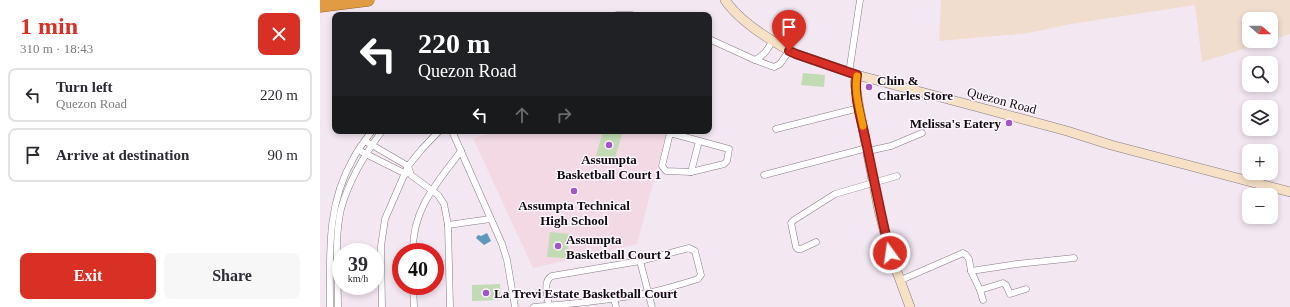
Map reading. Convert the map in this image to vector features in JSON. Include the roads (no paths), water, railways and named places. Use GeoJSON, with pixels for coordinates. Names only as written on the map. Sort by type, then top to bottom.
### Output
{"type":"FeatureCollection","features":[{"type":"Feature","properties":{"kind":"highway"},"geometry":{"type":"LineString","coordinates":[[320,4],[341,0]]}},
{"type":"Feature","properties":{"kind":"highway"},"geometry":{"type":"LineString","coordinates":[[320,4],[368,0]]}},
{"type":"Feature","properties":{"kind":"main road","name":"Quezon Road"},"geometry":{"type":"LineString","coordinates":[[725,0],[743,18],[772,41],[789,51],[853,74],[1067,131],[1111,145],[1290,192]]}},
{"type":"Feature","properties":{"kind":"main road"},"geometry":{"type":"LineString","coordinates":[[853,74],[856,83],[859,108],[874,182],[890,253],[910,307]]}},
{"type":"Feature","properties":{"kind":"street"},"geometry":{"type":"LineString","coordinates":[[853,74],[860,0]]}},
{"type":"Feature","properties":{"kind":"street"},"geometry":{"type":"LineString","coordinates":[[712,40],[767,65],[777,66],[789,51]]}},
{"type":"Feature","properties":{"kind":"street"},"geometry":{"type":"LineString","coordinates":[[755,60],[762,57],[772,41]]}},
{"type":"Feature","properties":{"kind":"street"},"geometry":{"type":"LineString","coordinates":[[776,129],[859,108]]}},
{"type":"Feature","properties":{"kind":"street"},"geometry":{"type":"LineString","coordinates":[[764,175],[868,150],[891,146],[922,133]]}},
{"type":"Feature","properties":{"kind":"street"},"geometry":{"type":"LineString","coordinates":[[330,307],[330,240],[334,210],[342,184],[352,160],[370,134]]}},
{"type":"Feature","properties":{"kind":"street"},"geometry":{"type":"LineString","coordinates":[[338,307],[337,239],[341,210],[351,181],[360,162],[380,134]]}},
{"type":"Feature","properties":{"kind":"street"},"geometry":{"type":"LineString","coordinates":[[382,307],[382,246],[385,219],[403,174],[422,149],[436,134]]}},
{"type":"Feature","properties":{"kind":"street"},"geometry":{"type":"LineString","coordinates":[[453,134],[502,244],[507,260],[514,307]]}},
{"type":"Feature","properties":{"kind":"street"},"geometry":{"type":"LineString","coordinates":[[670,134],[662,166],[666,171],[691,172],[722,164],[727,161],[729,149],[676,134]]}},
{"type":"Feature","properties":{"kind":"street"},"geometry":{"type":"LineString","coordinates":[[365,141],[408,166],[411,175]]}},
{"type":"Feature","properties":{"kind":"street"},"geometry":{"type":"LineString","coordinates":[[691,172],[699,141]]}},
{"type":"Feature","properties":{"kind":"street"},"geometry":{"type":"LineString","coordinates":[[358,150],[403,174],[411,175],[438,195],[444,204],[448,225],[450,307]]}},
{"type":"Feature","properties":{"kind":"street"},"geometry":{"type":"LineString","coordinates":[[413,243],[420,211],[431,190],[461,151]]}},
{"type":"Feature","properties":{"kind":"street"},"geometry":{"type":"LineString","coordinates":[[816,242],[798,249],[796,247],[791,223],[835,194],[897,176]]}},
{"type":"Feature","properties":{"kind":"street"},"geometry":{"type":"LineString","coordinates":[[448,225],[490,218]]}},
{"type":"Feature","properties":{"kind":"street"},"geometry":{"type":"LineString","coordinates":[[330,240],[337,239]]}},
{"type":"Feature","properties":{"kind":"street"},"geometry":{"type":"LineString","coordinates":[[534,307],[549,306],[648,293],[698,279],[701,275],[695,251],[689,248],[640,261],[552,276],[546,282],[549,306]]}},
{"type":"Feature","properties":{"kind":"street"},"geometry":{"type":"LineString","coordinates":[[901,280],[963,253],[969,259],[971,271],[983,300]]}},
{"type":"Feature","properties":{"kind":"street"},"geometry":{"type":"LineString","coordinates":[[971,271],[1074,258]]}},
{"type":"Feature","properties":{"kind":"street"},"geometry":{"type":"LineString","coordinates":[[640,261],[652,307]]}},
{"type":"Feature","properties":{"kind":"street"},"geometry":{"type":"LineString","coordinates":[[980,290],[1003,283],[1006,285],[1010,294],[1026,289]]}},
{"type":"Feature","properties":{"kind":"street"},"geometry":{"type":"LineString","coordinates":[[413,295],[414,307]]}},
{"type":"Feature","properties":{"kind":"street"},"geometry":{"type":"LineString","coordinates":[[614,298],[616,307]]}},
{"type":"Feature","properties":{"kind":"water"},"geometry":{"type":"Polygon","coordinates":[[[487,233],[491,241],[484,245],[476,238],[478,235],[481,236],[487,233]]]}},
{"type":"Feature","properties":{"kind":"place","name":"Chin & Charles Store"},"geometry":{"type":"Point","coordinates":[869,87]}},
{"type":"Feature","properties":{"kind":"place","name":"Melissa's Eatery"},"geometry":{"type":"Point","coordinates":[1009,123]}},
{"type":"Feature","properties":{"kind":"place","name":"Assumpta Basketball Court 1"},"geometry":{"type":"Point","coordinates":[609,145]}},
{"type":"Feature","properties":{"kind":"place","name":"Assumpta Technical High School"},"geometry":{"type":"Point","coordinates":[574,191]}},
{"type":"Feature","properties":{"kind":"place","name":"Assumpta Basketball Court 2"},"geometry":{"type":"Point","coordinates":[558,246]}},
{"type":"Feature","properties":{"kind":"place","name":"La Trevi Estate Basketball Court"},"geometry":{"type":"Point","coordinates":[486,293]}}]}
